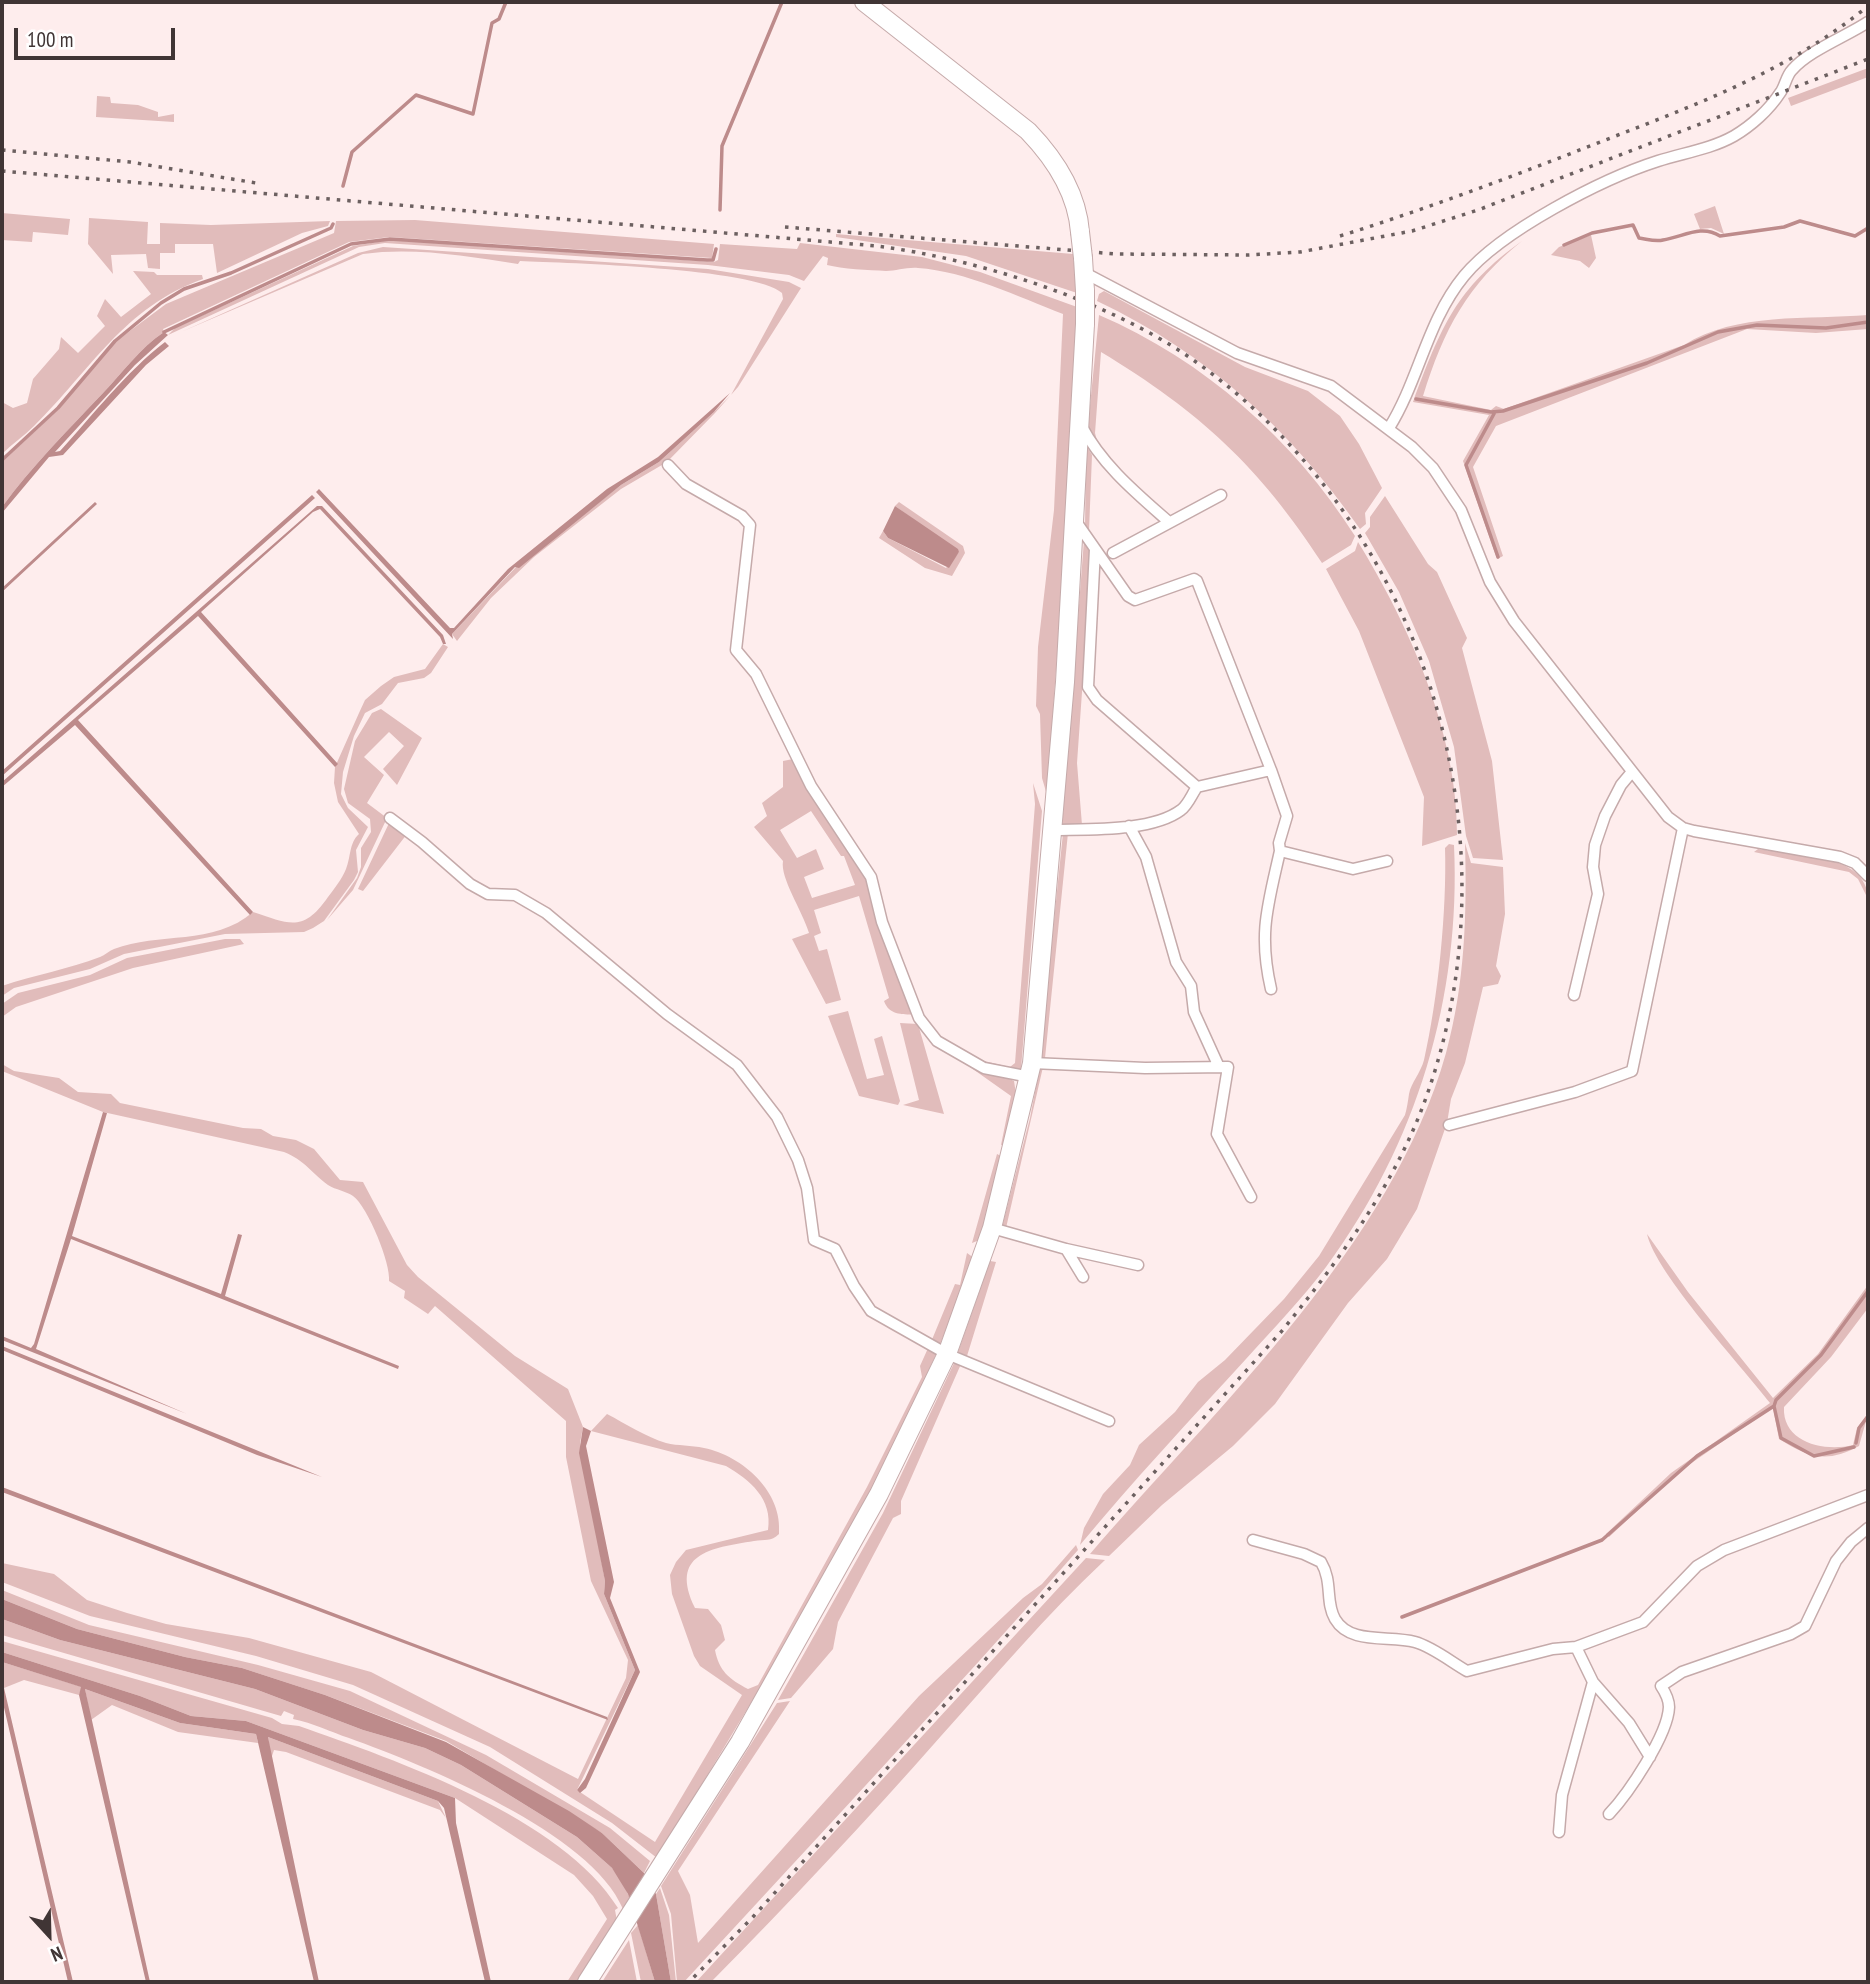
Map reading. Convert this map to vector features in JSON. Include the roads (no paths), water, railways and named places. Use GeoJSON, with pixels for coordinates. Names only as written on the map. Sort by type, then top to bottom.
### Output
{"type":"FeatureCollection","features":[{"type":"Feature","properties":{"kind":"main road"},"geometry":{"type":"LineString","coordinates":[[587,1982],[740,1742],[815,1613],[879,1494],[947,1354],[992,1228],[1031,1070],[1053,830],[1075,520],[1085,324],[1080,232],[1074,204],[1047,151],[1028,131],[864,2]]}},
{"type":"Feature","properties":{"kind":"street"},"geometry":{"type":"LineString","coordinates":[[1389,428],[1407,396],[1417,365],[1441,311],[1454,290],[1479,260],[1586,190],[1620,174],[1733,137],[1770,106],[1782,92],[1791,70],[1868,22]]}},
{"type":"Feature","properties":{"kind":"street"},"geometry":{"type":"LineString","coordinates":[[1084,274],[1237,354],[1331,386],[1389,428],[1433,468],[1466,522],[1498,598],[1631,773],[1668,817],[1683,828],[1840,857],[1855,863],[1868,876]]}},
{"type":"Feature","properties":{"kind":"street"},"geometry":{"type":"LineString","coordinates":[[1080,422],[1099,455],[1117,476],[1169,523]]}},
{"type":"Feature","properties":{"kind":"street"},"geometry":{"type":"LineString","coordinates":[[668,465],[686,484],[742,516],[750,526],[736,650],[755,674],[811,786],[872,877],[882,922],[919,1018],[937,1041],[985,1068],[1031,1070],[1228,1067],[1217,1133],[1251,1197]]}},
{"type":"Feature","properties":{"kind":"street"},"geometry":{"type":"LineString","coordinates":[[1113,553],[1221,495]]}},
{"type":"Feature","properties":{"kind":"street"},"geometry":{"type":"LineString","coordinates":[[1075,520],[1128,596],[1135,600],[1194,579],[1196,581],[1287,816],[1279,843],[1280,851],[1263,932],[1263,957],[1271,989]]}},
{"type":"Feature","properties":{"kind":"street"},"geometry":{"type":"LineString","coordinates":[[1095,549],[1088,687],[1097,700],[1197,788]]}},
{"type":"Feature","properties":{"kind":"street"},"geometry":{"type":"LineString","coordinates":[[1053,830],[1129,826],[1164,818],[1183,809],[1197,788],[1271,769]]}},
{"type":"Feature","properties":{"kind":"street"},"geometry":{"type":"LineString","coordinates":[[1574,995],[1598,894],[1593,867],[1595,845],[1605,816],[1621,785],[1631,773]]}},
{"type":"Feature","properties":{"kind":"street"},"geometry":{"type":"LineString","coordinates":[[390,818],[470,884],[488,894],[515,895],[546,912],[667,1014],[737,1065],[778,1117],[797,1160],[807,1188],[814,1240],[835,1249],[854,1286],[872,1311],[947,1354],[1109,1421]]}},
{"type":"Feature","properties":{"kind":"street"},"geometry":{"type":"LineString","coordinates":[[1129,826],[1146,857],[1177,962],[1191,986],[1194,1012],[1219,1067]]}},
{"type":"Feature","properties":{"kind":"street"},"geometry":{"type":"LineString","coordinates":[[1449,1125],[1575,1092],[1632,1071],[1683,828]]}},
{"type":"Feature","properties":{"kind":"street"},"geometry":{"type":"LineString","coordinates":[[1280,851],[1353,869],[1387,861]]}},
{"type":"Feature","properties":{"kind":"street"},"geometry":{"type":"LineString","coordinates":[[992,1228],[1066,1249],[1138,1265]]}},
{"type":"Feature","properties":{"kind":"street"},"geometry":{"type":"LineString","coordinates":[[1066,1249],[1083,1277]]}},
{"type":"Feature","properties":{"kind":"street"},"geometry":{"type":"LineString","coordinates":[[1253,1540],[1304,1554],[1321,1562],[1331,1583],[1334,1618],[1344,1630],[1354,1635],[1415,1642],[1467,1671],[1553,1649],[1576,1647],[1643,1622],[1697,1566],[1724,1550],[1868,1495]]}},
{"type":"Feature","properties":{"kind":"street"},"geometry":{"type":"LineString","coordinates":[[1609,1814],[1623,1800],[1658,1744],[1669,1707],[1661,1686],[1682,1672],[1791,1634],[1805,1626],[1836,1561],[1851,1542],[1868,1528]]}},
{"type":"Feature","properties":{"kind":"street"},"geometry":{"type":"LineString","coordinates":[[1576,1647],[1593,1682],[1629,1723],[1650,1757]]}},
{"type":"Feature","properties":{"kind":"street"},"geometry":{"type":"LineString","coordinates":[[1559,1832],[1562,1795],[1593,1682]]}},
{"type":"Feature","properties":{"kind":"waterway"},"geometry":{"type":"LineString","coordinates":[[343,186],[352,152],[416,95],[473,114],[492,23],[499,19],[506,2]]}},
{"type":"Feature","properties":{"kind":"waterway"},"geometry":{"type":"LineString","coordinates":[[720,210],[722,146],[782,2]]}},
{"type":"Feature","properties":{"kind":"waterway"},"geometry":{"type":"LineString","coordinates":[[1564,245],[1592,233],[1633,225],[1639,238],[1657,241],[1699,231],[1720,236],[1784,227],[1800,221],[1855,236],[1868,228]]}},
{"type":"Feature","properties":{"kind":"waterway"},"geometry":{"type":"LineString","coordinates":[[2,460],[58,408],[115,341],[161,303],[184,289],[231,273],[331,228],[333,224]]}},
{"type":"Feature","properties":{"kind":"waterway"},"geometry":{"type":"LineString","coordinates":[[164,332],[351,244],[390,239],[707,260],[713,260],[716,249]]}},
{"type":"Feature","properties":{"kind":"waterway"},"geometry":{"type":"LineString","coordinates":[[1416,399],[1491,412],[1503,411],[1647,363],[1718,332],[1757,325],[1826,328],[1868,322]]}},
{"type":"Feature","properties":{"kind":"waterway"},"geometry":{"type":"LineString","coordinates":[[1495,412],[1466,465],[1498,557]]}},
{"type":"Feature","properties":{"kind":"waterway"},"geometry":{"type":"LineString","coordinates":[[1402,1617],[1602,1540],[1697,1456],[1774,1406],[1776,1400],[1821,1355],[1868,1291]]}},
{"type":"Feature","properties":{"kind":"waterway"},"geometry":{"type":"LineString","coordinates":[[1774,1406],[1781,1438],[1814,1456],[1854,1447]]}},
{"type":"Feature","properties":{"kind":"waterway"},"geometry":{"type":"LineString","coordinates":[[1856,1443],[1859,1428],[1868,1416]]}},
{"type":"Feature","properties":{"kind":"railway"},"geometry":{"type":"LineString","coordinates":[[1340,236],[1500,180],[1737,86],[1805,50],[1868,6]]}},
{"type":"Feature","properties":{"kind":"railway"},"geometry":{"type":"LineString","coordinates":[[785,227],[1116,254],[1248,255],[1300,252],[1412,231],[1478,210],[1868,59]]}},
{"type":"Feature","properties":{"kind":"railway"},"geometry":{"type":"LineString","coordinates":[[2,150],[130,162],[262,184]]}},
{"type":"Feature","properties":{"kind":"railway"},"geometry":{"type":"LineString","coordinates":[[2,171],[877,246],[956,261],[1039,285],[1080,300],[1156,336],[1189,357],[1269,424],[1337,502],[1390,590],[1430,685],[1454,785],[1462,888],[1454,991],[1428,1092],[1415,1125],[1383,1188],[1345,1248],[1281,1332],[752,1918],[689,1982]]}}]}
